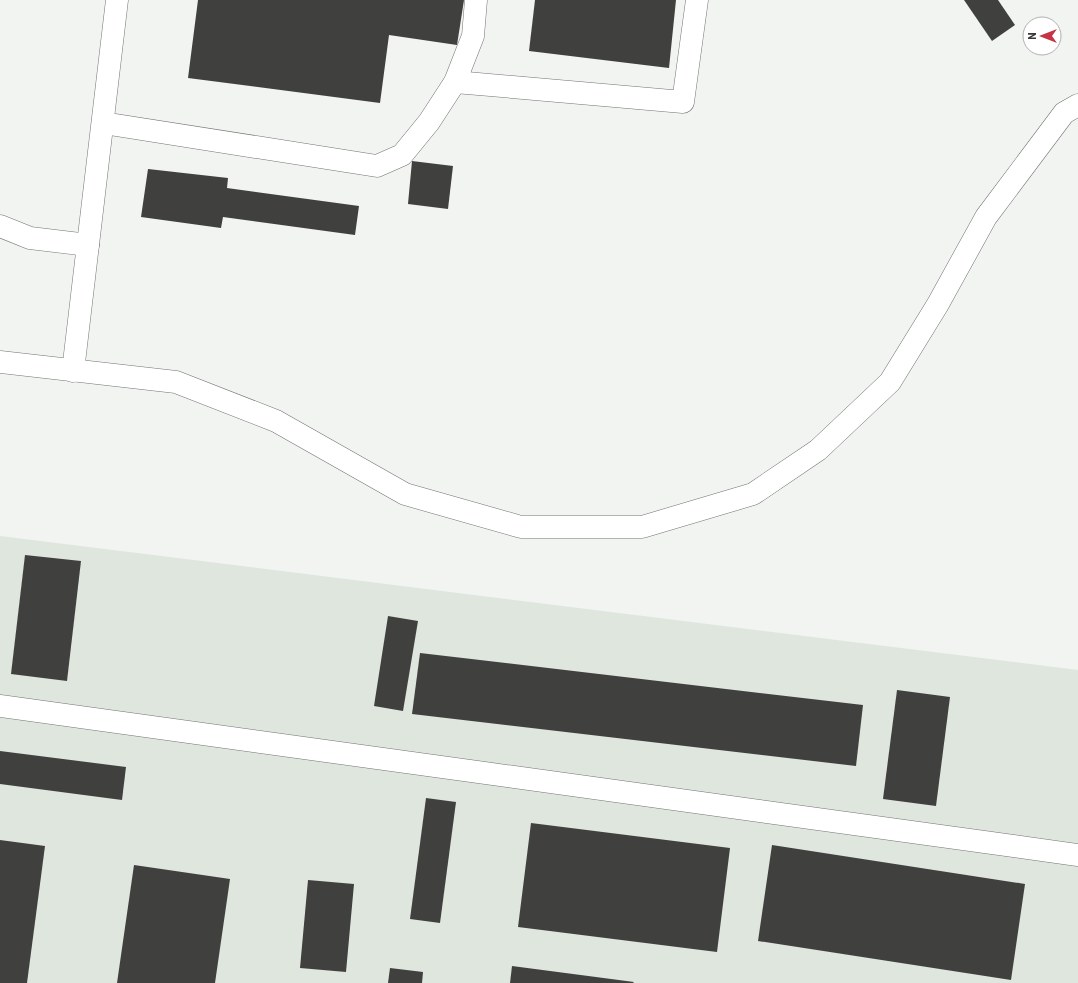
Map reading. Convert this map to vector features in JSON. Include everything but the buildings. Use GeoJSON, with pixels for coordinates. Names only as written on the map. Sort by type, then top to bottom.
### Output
{"type":"FeatureCollection","features":[{"type":"Feature","properties":{"kind":"lane"},"geometry":{"type":"LineString","coordinates":[[73,371],[117,0]]}},
{"type":"Feature","properties":{"kind":"lane"},"geometry":{"type":"LineString","coordinates":[[102,123],[377,166],[402,155],[428,122],[455,82],[473,36],[476,0]]}},
{"type":"Feature","properties":{"kind":"lane"},"geometry":{"type":"LineString","coordinates":[[455,82],[683,102],[697,0]]}},
{"type":"Feature","properties":{"kind":"lane"},"geometry":{"type":"LineString","coordinates":[[0,362],[176,382],[276,421],[405,494],[521,527],[642,527],[753,494],[818,450],[890,382],[938,304],[986,218],[1064,113],[1078,105]]}},
{"type":"Feature","properties":{"kind":"lane"},"geometry":{"type":"LineString","coordinates":[[0,226],[30,238],[88,245]]}},
{"type":"Feature","properties":{"kind":"lane"},"geometry":{"type":"LineString","coordinates":[[0,706],[1078,855]]}},
{"type":"Feature","properties":{"kind":"shaded area"},"geometry":{"type":"Polygon","coordinates":[[[0,536],[1078,670],[1078,983],[0,983],[0,536]]]}}]}
